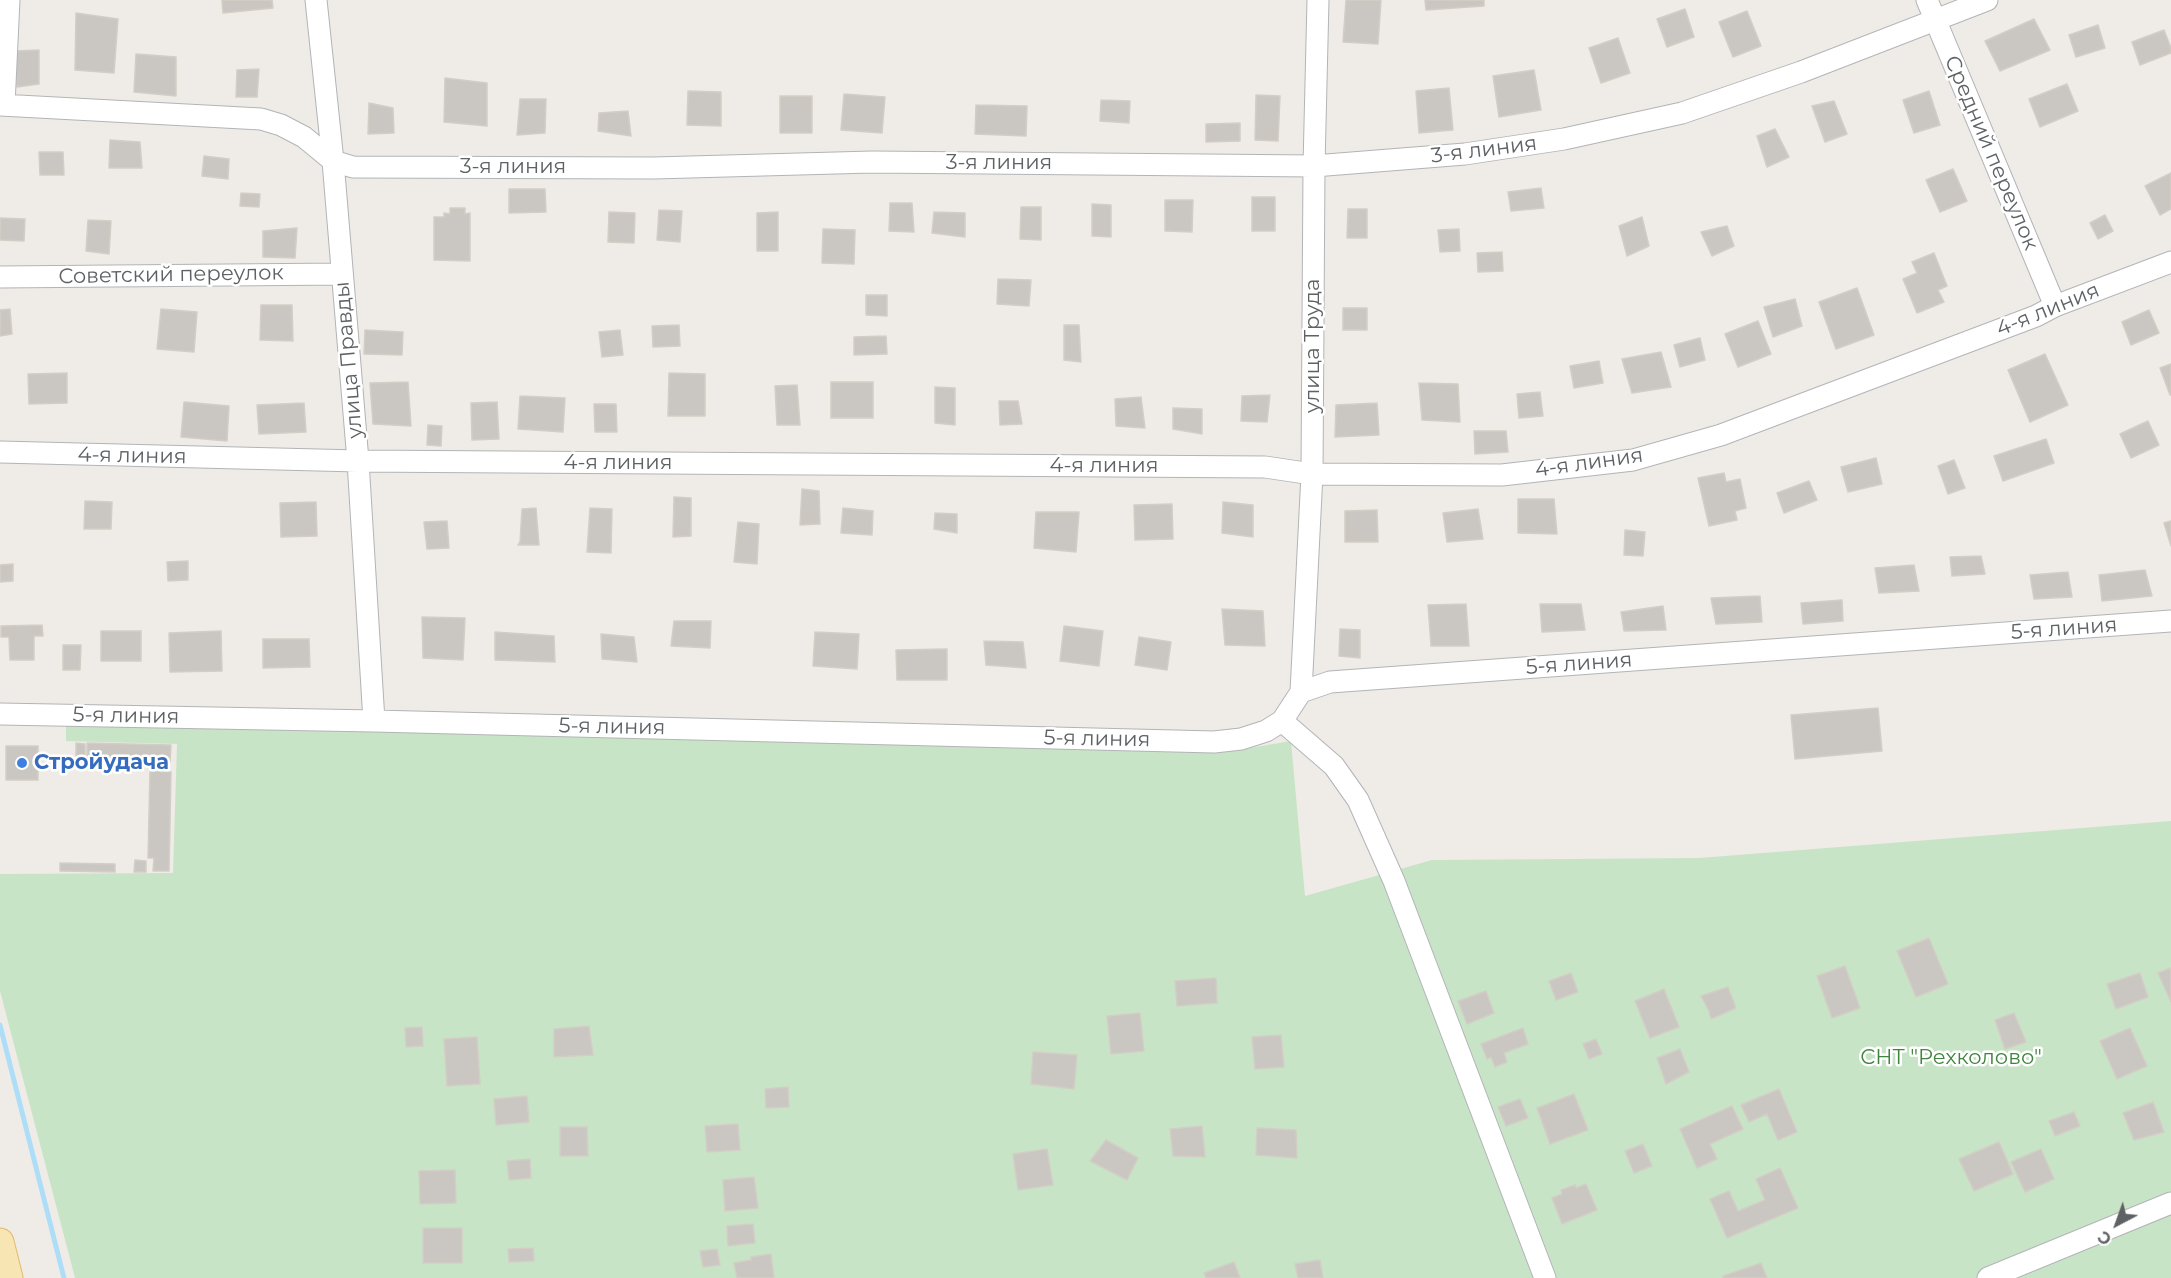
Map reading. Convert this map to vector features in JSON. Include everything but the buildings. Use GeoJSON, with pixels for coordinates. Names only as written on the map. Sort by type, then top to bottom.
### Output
{"type":"FeatureCollection","features":[{"type":"Feature","properties":{"kind":"main road"},"geometry":{"type":"LineString","coordinates":[[0,1242],[9,1278]]}},
{"type":"Feature","properties":{"kind":"street"},"geometry":{"type":"LineString","coordinates":[[2,105],[9,0]]}},
{"type":"Feature","properties":{"kind":"street","name":"улица Правды"},"geometry":{"type":"LineString","coordinates":[[316,0],[333,161],[358,461],[374,721]]}},
{"type":"Feature","properties":{"kind":"street","name":"улица Труда"},"geometry":{"type":"LineString","coordinates":[[1301,692],[1312,474],[1314,166],[1318,0]]}},
{"type":"Feature","properties":{"kind":"street","name":"Средний переулок"},"geometry":{"type":"LineString","coordinates":[[1927,0],[2055,306]]}},
{"type":"Feature","properties":{"kind":"street","name":"3-я линия"},"geometry":{"type":"LineString","coordinates":[[2,105],[261,119],[282,125],[304,137],[333,161],[353,167],[654,168],[872,162],[1314,166],[1465,154],[1564,139],[1671,115],[1801,72],[1987,0]]}},
{"type":"Feature","properties":{"kind":"street","name":"4-я линия"},"geometry":{"type":"LineString","coordinates":[[0,452],[358,461],[1265,467],[1312,474],[1502,475],[1633,460],[1721,435],[2036,316],[2055,306],[2171,262]]}},
{"type":"Feature","properties":{"kind":"street","name":"Советский переулок"},"geometry":{"type":"LineString","coordinates":[[0,277],[341,274]]}},
{"type":"Feature","properties":{"kind":"street","name":"5-я линия"},"geometry":{"type":"LineString","coordinates":[[1301,692],[1330,682],[2171,621]]}},
{"type":"Feature","properties":{"kind":"street"},"geometry":{"type":"LineString","coordinates":[[1301,692],[1282,721],[1334,766],[1358,800],[1394,881],[1545,1278]]}},
{"type":"Feature","properties":{"kind":"street","name":"5-я линия"},"geometry":{"type":"LineString","coordinates":[[0,714],[1214,742],[1241,739],[1266,731],[1282,721]]}},
{"type":"Feature","properties":{"kind":"street"},"geometry":{"type":"LineString","coordinates":[[1988,1278],[2171,1203]]}},
{"type":"Feature","properties":{"kind":"green space","name":"СНТ \"Рехколово\""},"geometry":{"type":"Polygon","coordinates":[[[66,722],[1231,751],[1291,741],[1305,896],[1432,860],[1699,858],[2171,821],[2171,1278],[75,1278],[0,991],[0,874],[173,873],[177,744],[66,741],[66,722]]]}},
{"type":"Feature","properties":{"kind":"waterway"},"geometry":{"type":"LineString","coordinates":[[0,1025],[64,1278]]}},
{"type":"Feature","properties":{"kind":"place","name":"Стройудача"},"geometry":{"type":"Point","coordinates":[22,763]}}]}
